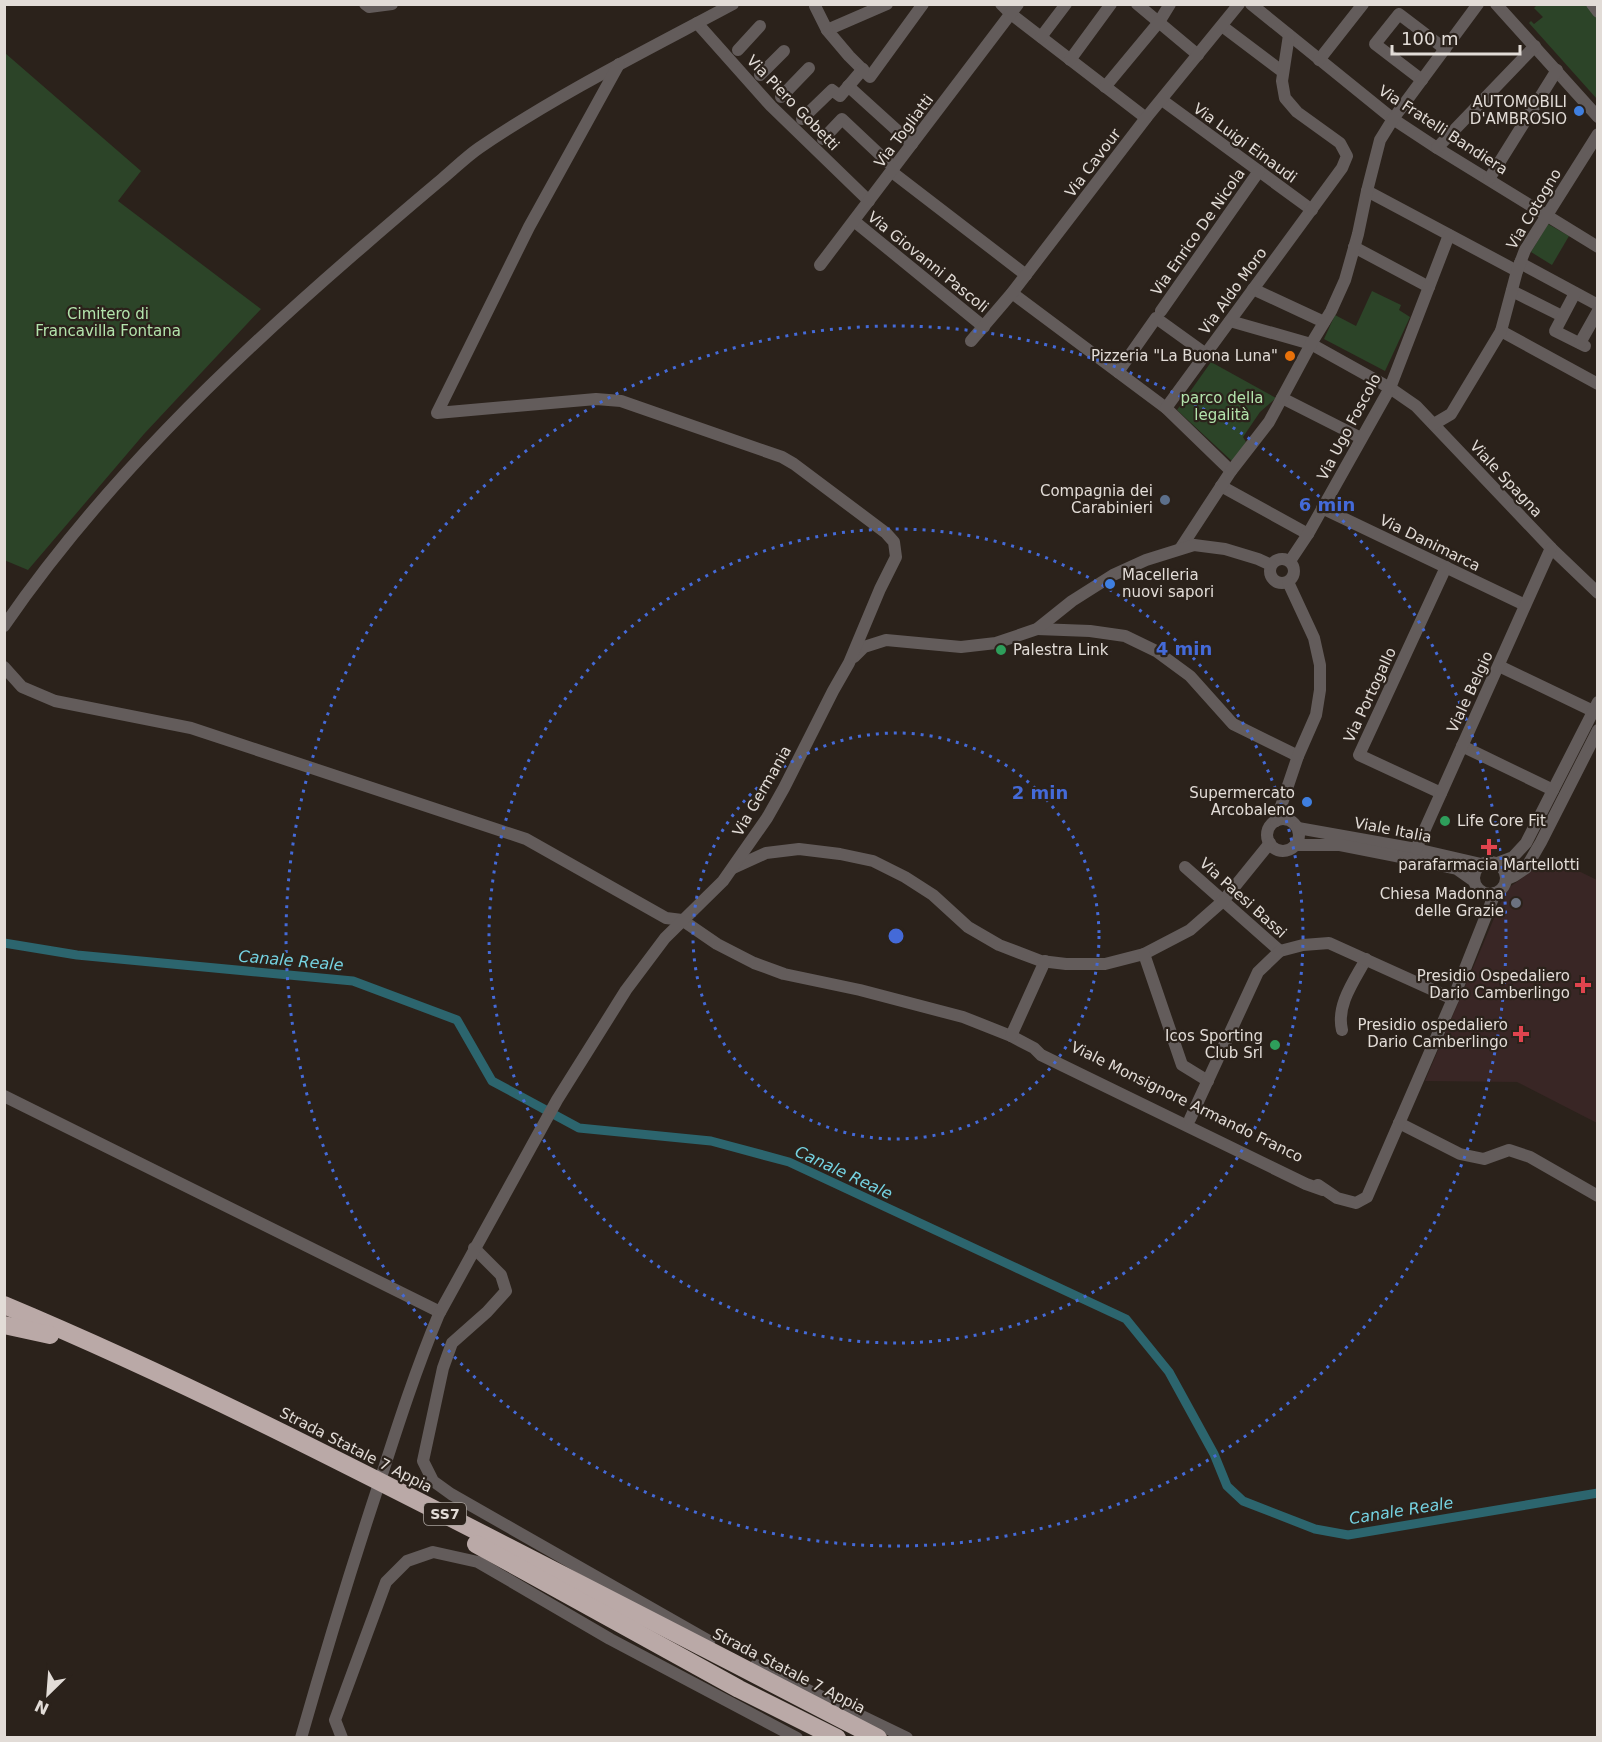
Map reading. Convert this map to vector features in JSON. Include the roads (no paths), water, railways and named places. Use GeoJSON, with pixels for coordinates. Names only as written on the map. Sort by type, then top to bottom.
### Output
{"type":"FeatureCollection","features":[{"type":"Feature","properties":{"kind":"highway"},"geometry":{"type":"LineString","coordinates":[[4,1296],[28,1307],[57,1333]]}},
{"type":"Feature","properties":{"kind":"highway","name":"Strada Statale 7 Appia"},"geometry":{"type":"LineString","coordinates":[[4,1305],[193,1401],[326,1465],[515,1565],[739,1689],[837,1737]]}},
{"type":"Feature","properties":{"kind":"highway","name":"Strada Statale 7 Appia"},"geometry":{"type":"LineString","coordinates":[[4,1316],[57,1333],[197,1391],[331,1456],[878,1737]]}},
{"type":"Feature","properties":{"kind":"highway"},"geometry":{"type":"LineString","coordinates":[[4,1325],[57,1333]]}},
{"type":"Feature","properties":{"kind":"street"},"geometry":{"type":"LineString","coordinates":[[365,4],[369,6],[392,4]]}},
{"type":"Feature","properties":{"kind":"street"},"geometry":{"type":"LineString","coordinates":[[4,626],[80,525],[140,456],[208,386],[283,316],[477,150],[586,82],[733,4]]}},
{"type":"Feature","properties":{"kind":"street"},"geometry":{"type":"LineString","coordinates":[[827,30],[887,4]]}},
{"type":"Feature","properties":{"kind":"street"},"geometry":{"type":"LineString","coordinates":[[815,6],[827,30],[870,77],[923,4]]}},
{"type":"Feature","properties":{"kind":"street"},"geometry":{"type":"LineString","coordinates":[[1001,4],[1015,9],[1041,37],[1146,118]]}},
{"type":"Feature","properties":{"kind":"street"},"geometry":{"type":"LineString","coordinates":[[1041,37],[1066,4]]}},
{"type":"Feature","properties":{"kind":"street"},"geometry":{"type":"LineString","coordinates":[[1070,60],[1111,4]]}},
{"type":"Feature","properties":{"kind":"street"},"geometry":{"type":"LineString","coordinates":[[1137,4],[1198,55]]}},
{"type":"Feature","properties":{"kind":"street"},"geometry":{"type":"LineString","coordinates":[[1105,87],[1159,22],[1170,4]]}},
{"type":"Feature","properties":{"kind":"street","name":"Via Fratelli Bandiera"},"geometry":{"type":"LineString","coordinates":[[1251,4],[1393,119],[1598,247]]}},
{"type":"Feature","properties":{"kind":"street"},"geometry":{"type":"LineString","coordinates":[[1319,60],[1363,4]]}},
{"type":"Feature","properties":{"kind":"street"},"geometry":{"type":"LineString","coordinates":[[1180,549],[1231,471],[1269,422],[1331,311],[1345,280],[1380,140],[1478,4]]}},
{"type":"Feature","properties":{"kind":"street"},"geometry":{"type":"LineString","coordinates":[[1497,4],[1598,117]]}},
{"type":"Feature","properties":{"kind":"street"},"geometry":{"type":"LineString","coordinates":[[1592,4],[1598,12]]}},
{"type":"Feature","properties":{"kind":"street","name":"Via Cavour"},"geometry":{"type":"LineString","coordinates":[[971,341],[1012,293],[1146,118],[1222,26],[1234,6]]}},
{"type":"Feature","properties":{"kind":"street","name":"Via Togliatti"},"geometry":{"type":"LineString","coordinates":[[820,265],[1015,9]]}},
{"type":"Feature","properties":{"kind":"street"},"geometry":{"type":"LineString","coordinates":[[1422,80],[1375,44],[1399,14],[1445,49]]}},
{"type":"Feature","properties":{"kind":"street","name":"Via Piero Gobetti"},"geometry":{"type":"LineString","coordinates":[[698,23],[771,106],[869,201]]}},
{"type":"Feature","properties":{"kind":"street"},"geometry":{"type":"LineString","coordinates":[[738,50],[760,26]]}},
{"type":"Feature","properties":{"kind":"street"},"geometry":{"type":"LineString","coordinates":[[1222,26],[1283,72]]}},
{"type":"Feature","properties":{"kind":"street","name":"Via Aldo Moro"},"geometry":{"type":"LineString","coordinates":[[1166,408],[1342,168],[1347,156],[1340,143],[1297,112],[1285,98],[1282,81],[1289,35]]}},
{"type":"Feature","properties":{"kind":"street"},"geometry":{"type":"LineString","coordinates":[[1437,148],[1535,46]]}},
{"type":"Feature","properties":{"kind":"street"},"geometry":{"type":"LineString","coordinates":[[760,75],[784,51]]}},
{"type":"Feature","properties":{"kind":"street"},"geometry":{"type":"LineString","coordinates":[[619,64],[529,227],[437,413],[596,399],[621,401],[782,457],[794,464],[886,533],[894,542],[896,557],[849,663]]}},
{"type":"Feature","properties":{"kind":"street"},"geometry":{"type":"LineString","coordinates":[[781,97],[809,68]]}},
{"type":"Feature","properties":{"kind":"street"},"geometry":{"type":"LineString","coordinates":[[802,119],[832,90],[840,96],[863,69]]}},
{"type":"Feature","properties":{"kind":"street"},"geometry":{"type":"LineString","coordinates":[[1489,179],[1557,70]]}},
{"type":"Feature","properties":{"kind":"street"},"geometry":{"type":"LineString","coordinates":[[848,86],[912,144]]}},
{"type":"Feature","properties":{"kind":"street","name":"Via Luigi Einaudi"},"geometry":{"type":"LineString","coordinates":[[1162,100],[1311,210]]}},
{"type":"Feature","properties":{"kind":"street"},"geometry":{"type":"LineString","coordinates":[[823,139],[842,119],[893,170],[1026,275]]}},
{"type":"Feature","properties":{"kind":"street","name":"Via Cotogno"},"geometry":{"type":"LineString","coordinates":[[1434,424],[1451,414],[1501,331],[1525,250],[1598,134]]}},
{"type":"Feature","properties":{"kind":"street","name":"Via Enrico De Nicola"},"geometry":{"type":"LineString","coordinates":[[1161,310],[1259,171]]}},
{"type":"Feature","properties":{"kind":"street"},"geometry":{"type":"LineString","coordinates":[[1367,191],[1449,235],[1598,305]]}},
{"type":"Feature","properties":{"kind":"street","name":"Via Giovanni Pascoli"},"geometry":{"type":"LineString","coordinates":[[854,221],[984,327]]}},
{"type":"Feature","properties":{"kind":"street","name":"Via Ugo Foscolo"},"geometry":{"type":"LineString","coordinates":[[1290,561],[1308,534],[1390,388],[1449,235]]}},
{"type":"Feature","properties":{"kind":"street"},"geometry":{"type":"LineString","coordinates":[[1354,247],[1429,287]]}},
{"type":"Feature","properties":{"kind":"street"},"geometry":{"type":"LineString","coordinates":[[1253,289],[1324,322]]}},
{"type":"Feature","properties":{"kind":"street"},"geometry":{"type":"LineString","coordinates":[[1512,291],[1562,316]]}},
{"type":"Feature","properties":{"kind":"street"},"geometry":{"type":"LineString","coordinates":[[1012,293],[1166,408],[1231,471]]}},
{"type":"Feature","properties":{"kind":"street"},"geometry":{"type":"LineString","coordinates":[[1575,293],[1555,330],[1582,345],[1598,311]]}},
{"type":"Feature","properties":{"kind":"street"},"geometry":{"type":"LineString","coordinates":[[1118,372],[1156,318],[1206,354]]}},
{"type":"Feature","properties":{"kind":"street","name":"Viale Spagna"},"geometry":{"type":"LineString","coordinates":[[1230,321],[1311,345],[1390,388],[1416,406],[1551,548],[1598,593]]}},
{"type":"Feature","properties":{"kind":"street"},"geometry":{"type":"LineString","coordinates":[[1501,331],[1598,384]]}},
{"type":"Feature","properties":{"kind":"street"},"geometry":{"type":"LineString","coordinates":[[1282,398],[1361,438]]}},
{"type":"Feature","properties":{"kind":"street"},"geometry":{"type":"LineString","coordinates":[[1221,486],[1308,534]]}},
{"type":"Feature","properties":{"kind":"street","name":"Via Danimarca"},"geometry":{"type":"LineString","coordinates":[[1322,508],[1525,605]]}},
{"type":"Feature","properties":{"kind":"street"},"geometry":{"type":"LineString","coordinates":[[849,663],[864,647],[886,640],[961,647],[996,643],[1037,629],[1072,601],[1113,574],[1146,560],[1194,545],[1225,549],[1271,565]]}},
{"type":"Feature","properties":{"kind":"street","name":"Viale Belgio"},"geometry":{"type":"LineString","coordinates":[[1416,849],[1551,548]]}},
{"type":"Feature","properties":{"kind":"street"},"geometry":{"type":"LineString","coordinates":[[1281,558],[1290,561],[1295,569],[1294,576],[1284,583],[1272,578],[1271,565],[1275,560],[1281,558]]}},
{"type":"Feature","properties":{"kind":"street","name":"Via Portogallo"},"geometry":{"type":"LineString","coordinates":[[1441,793],[1359,755],[1446,567]]}},
{"type":"Feature","properties":{"kind":"street"},"geometry":{"type":"LineString","coordinates":[[1276,821],[1286,819],[1298,828],[1299,838],[1290,849],[1280,850],[1270,843],[1269,829],[1276,821],[1298,756],[1316,715],[1320,690],[1320,664],[1314,638],[1287,582]]}},
{"type":"Feature","properties":{"kind":"street"},"geometry":{"type":"LineString","coordinates":[[1037,629],[1090,631],[1125,636],[1156,651],[1190,676],[1233,724],[1298,756]]}},
{"type":"Feature","properties":{"kind":"street","name":"Via Germania"},"geometry":{"type":"LineString","coordinates":[[301,1737],[324,1656],[390,1449],[426,1344],[440,1312],[557,1100],[626,990],[665,938],[723,881],[767,818],[849,663]]}},
{"type":"Feature","properties":{"kind":"street"},"geometry":{"type":"LineString","coordinates":[[1497,862],[1506,871],[1505,885],[1495,893],[1484,893],[1476,886],[1474,873],[1481,864],[1513,857],[1526,843],[1595,706],[1499,666]]}},
{"type":"Feature","properties":{"kind":"street","name":"Viale Monsignore Armando Franco"},"geometry":{"type":"LineString","coordinates":[[4,667],[22,687],[55,701],[191,728],[526,838],[666,918],[682,920],[717,944],[754,963],[784,974],[860,990],[963,1017],[1011,1036],[1034,1048],[1041,1056],[1306,1184],[1337,1198],[1356,1203],[1367,1197],[1453,999],[1495,893]]}},
{"type":"Feature","properties":{"kind":"street"},"geometry":{"type":"LineString","coordinates":[[1507,879],[1526,868],[1598,730]]}},
{"type":"Feature","properties":{"kind":"street"},"geometry":{"type":"LineString","coordinates":[[1462,746],[1553,790]]}},
{"type":"Feature","properties":{"kind":"street","name":"Viale Italia"},"geometry":{"type":"LineString","coordinates":[[1298,828],[1416,849],[1481,864]]}},
{"type":"Feature","properties":{"kind":"street"},"geometry":{"type":"LineString","coordinates":[[732,868],[766,853],[799,849],[873,861],[905,877],[933,895],[968,927],[999,945],[1045,961],[1066,964],[1105,964],[1144,954],[1190,930],[1223,901],[1270,843]]}},
{"type":"Feature","properties":{"kind":"street","name":"Viale Italia"},"geometry":{"type":"LineString","coordinates":[[1295,845],[1340,845],[1406,858],[1457,869],[1474,881]]}},
{"type":"Feature","properties":{"kind":"street","name":"Via Paesi Bassi"},"geometry":{"type":"LineString","coordinates":[[1185,867],[1280,951]]}},
{"type":"Feature","properties":{"kind":"street"},"geometry":{"type":"LineString","coordinates":[[1190,1119],[1258,972],[1280,951],[1303,945],[1329,943],[1453,999]]}},
{"type":"Feature","properties":{"kind":"street"},"geometry":{"type":"LineString","coordinates":[[1144,954],[1182,1065],[1208,1081]]}},
{"type":"Feature","properties":{"kind":"street"},"geometry":{"type":"LineString","coordinates":[[1342,1030],[1340,1021],[1343,1004],[1366,959]]}},
{"type":"Feature","properties":{"kind":"street"},"geometry":{"type":"LineString","coordinates":[[1011,1036],[1045,961]]}},
{"type":"Feature","properties":{"kind":"street","name":"Viale Monsignore Armando Franco"},"geometry":{"type":"LineString","coordinates":[[1034,1048],[1045,1049],[1190,1119],[1313,1181],[1323,1190]]}},
{"type":"Feature","properties":{"kind":"street"},"geometry":{"type":"LineString","coordinates":[[4,1096],[440,1312]]}},
{"type":"Feature","properties":{"kind":"street"},"geometry":{"type":"LineString","coordinates":[[1399,1123],[1460,1154],[1484,1159],[1509,1150],[1530,1157],[1598,1196]]}},
{"type":"Feature","properties":{"kind":"street"},"geometry":{"type":"LineString","coordinates":[[474,1248],[501,1275],[506,1291],[487,1312],[452,1343],[443,1368],[423,1461],[433,1482],[717,1646],[907,1737]]}},
{"type":"Feature","properties":{"kind":"street"},"geometry":{"type":"LineString","coordinates":[[342,1737],[335,1720],[386,1582],[407,1561],[433,1552],[478,1562],[610,1639],[797,1737]]}},
{"type":"Feature","properties":{"kind":"waterway","name":"Canale Reale"},"geometry":{"type":"LineString","coordinates":[[4,943],[77,955],[353,981],[457,1020],[492,1081],[579,1128],[711,1141],[789,1162],[1126,1319],[1169,1372],[1214,1454],[1227,1486],[1243,1501],[1315,1529],[1348,1535],[1598,1493]]}},
{"type":"Feature","properties":{"kind":"place","name":"AUTOMOBILI D'AMBROSIO"},"geometry":{"type":"Point","coordinates":[1579,111]}},
{"type":"Feature","properties":{"kind":"place","name":"Pizzeria \"La Buona Luna\""},"geometry":{"type":"Point","coordinates":[1290,356]}},
{"type":"Feature","properties":{"kind":"place","name":"Compagnia dei Carabinieri"},"geometry":{"type":"Point","coordinates":[1165,500]}},
{"type":"Feature","properties":{"kind":"place","name":"Macelleria nuovi sapori"},"geometry":{"type":"Point","coordinates":[1110,584]}},
{"type":"Feature","properties":{"kind":"place","name":"Palestra Link"},"geometry":{"type":"Point","coordinates":[1001,650]}},
{"type":"Feature","properties":{"kind":"place","name":"Supermercato Arcobaleno"},"geometry":{"type":"Point","coordinates":[1307,802]}},
{"type":"Feature","properties":{"kind":"place","name":"Life Core Fit"},"geometry":{"type":"Point","coordinates":[1445,821]}},
{"type":"Feature","properties":{"kind":"place","name":"parafarmacia Martellotti"},"geometry":{"type":"Point","coordinates":[1489,847]}},
{"type":"Feature","properties":{"kind":"place","name":"Chiesa Madonna delle Grazie"},"geometry":{"type":"Point","coordinates":[1516,903]}},
{"type":"Feature","properties":{"kind":"place","name":"Presidio Ospedaliero Dario Camberlingo"},"geometry":{"type":"Point","coordinates":[1583,985]}},
{"type":"Feature","properties":{"kind":"place","name":"Presidio ospedaliero Dario Camberlingo"},"geometry":{"type":"Point","coordinates":[1521,1034]}},
{"type":"Feature","properties":{"kind":"place","name":"Icos Sporting Club Srl"},"geometry":{"type":"Point","coordinates":[1275,1045]}},
{"type":"Feature","properties":{"kind":"park label","name":"Cimitero di Francavilla Fontana"},"geometry":{"type":"Point","coordinates":[108,322]}},
{"type":"Feature","properties":{"kind":"park label","name":"parco della legalità"},"geometry":{"type":"Point","coordinates":[1222,406]}}]}
